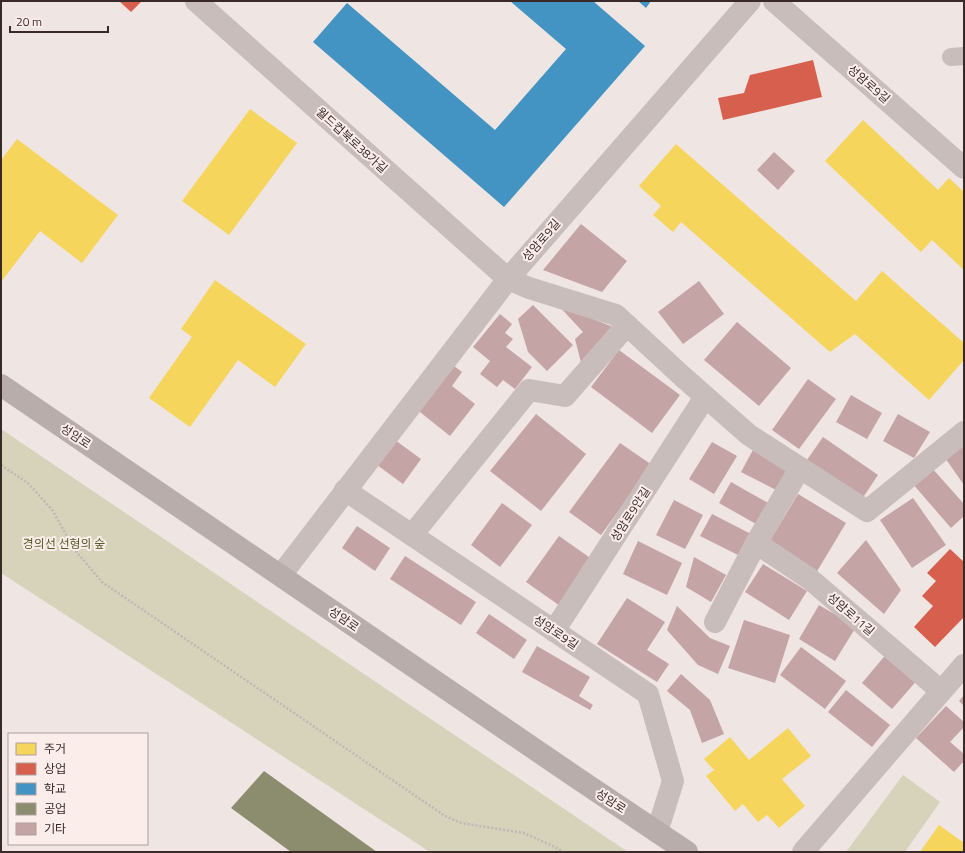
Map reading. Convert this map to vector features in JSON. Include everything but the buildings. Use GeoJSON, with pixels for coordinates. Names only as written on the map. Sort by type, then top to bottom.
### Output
{"type":"FeatureCollection","features":[{"type":"Feature","properties":{"kind":"main road","name":"성암로"},"geometry":{"type":"LineString","coordinates":[[1,384],[570,774],[687,852]]}},
{"type":"Feature","properties":{"kind":"street","name":"월드컵북로38가길"},"geometry":{"type":"LineString","coordinates":[[196,1],[508,279]]}},
{"type":"Feature","properties":{"kind":"street","name":"성암로9길"},"geometry":{"type":"LineString","coordinates":[[281,575],[508,279],[750,1]]}},
{"type":"Feature","properties":{"kind":"street","name":"성암로9길"},"geometry":{"type":"LineString","coordinates":[[774,1],[964,168]]}},
{"type":"Feature","properties":{"kind":"street"},"geometry":{"type":"LineString","coordinates":[[508,279],[528,288],[616,315],[705,397],[749,435],[867,511],[964,432]]}},
{"type":"Feature","properties":{"kind":"street"},"geometry":{"type":"LineString","coordinates":[[412,535],[529,390],[565,396],[627,325]]}},
{"type":"Feature","properties":{"kind":"street","name":"성암로9안길"},"geometry":{"type":"LineString","coordinates":[[554,631],[705,397]]}},
{"type":"Feature","properties":{"kind":"street"},"geometry":{"type":"LineString","coordinates":[[715,622],[756,543],[800,468]]}},
{"type":"Feature","properties":{"kind":"street","name":"성암로9길"},"geometry":{"type":"LineString","coordinates":[[346,490],[648,694],[673,781],[657,832]]}},
{"type":"Feature","properties":{"kind":"street","name":"성암로11길"},"geometry":{"type":"LineString","coordinates":[[756,543],[810,579],[941,691]]}},
{"type":"Feature","properties":{"kind":"street"},"geometry":{"type":"LineString","coordinates":[[803,852],[964,665]]}},
{"type":"Feature","properties":{"kind":"path"},"geometry":{"type":"LineString","coordinates":[[1,465],[29,484],[53,511],[74,549],[102,582],[445,816],[461,823],[524,833],[563,852]]}},
{"type":"Feature","properties":{"kind":"green space","name":"경의선 선형의 숲"},"geometry":{"type":"Polygon","coordinates":[[[1,429],[628,852],[430,852],[1,573],[1,429]]]}},
{"type":"Feature","properties":{"kind":"green space"},"geometry":{"type":"Polygon","coordinates":[[[903,775],[940,802],[905,852],[846,852],[903,775]]]}}]}
